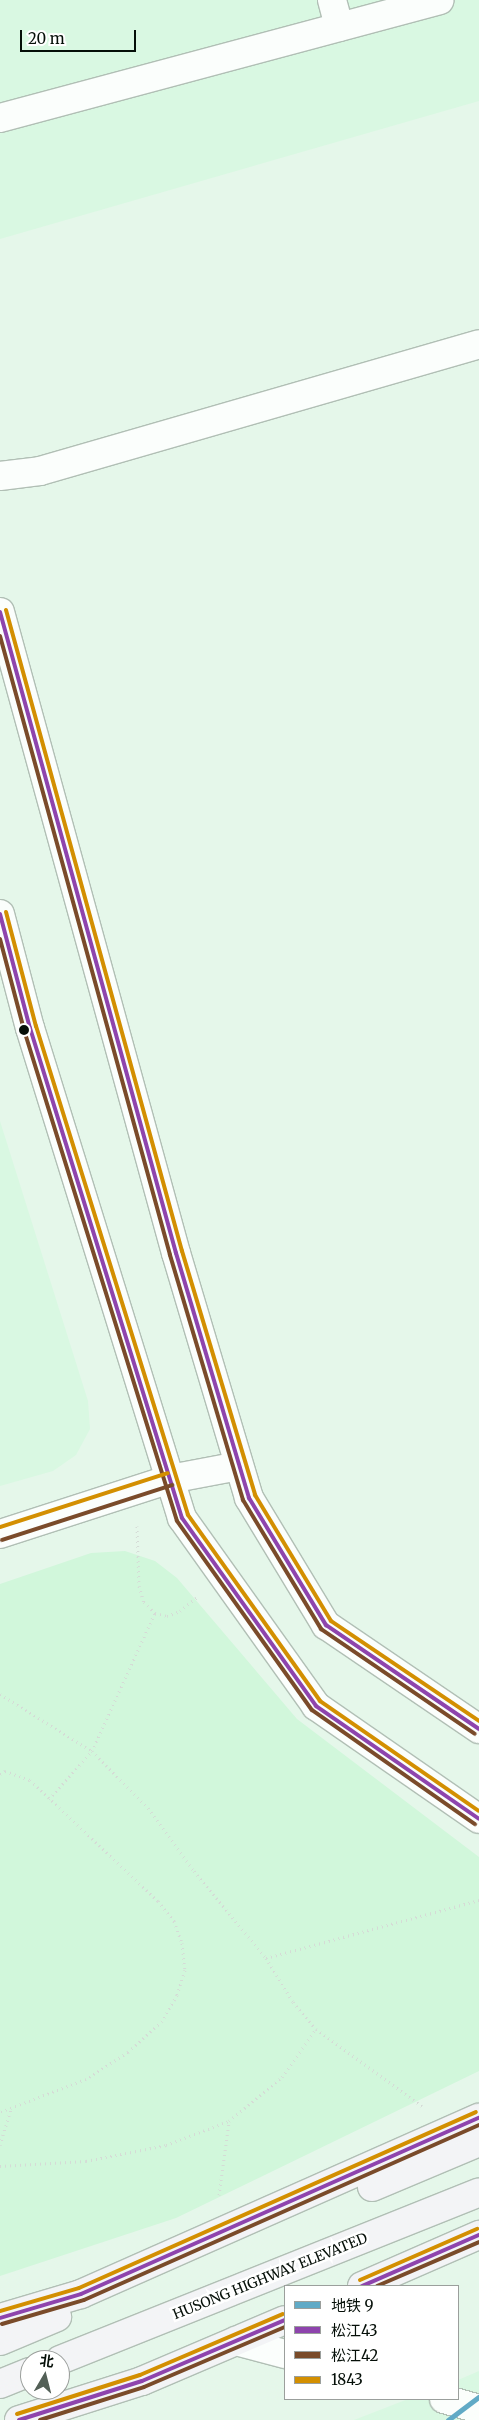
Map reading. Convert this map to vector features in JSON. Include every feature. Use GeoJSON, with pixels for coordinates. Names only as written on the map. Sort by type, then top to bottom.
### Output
{"type":"FeatureCollection","features":[{"type":"Feature","properties":{"kind":"main road"},"geometry":{"type":"LineString","coordinates":[[0,2318],[81,2294],[479,2118]]}},
{"type":"Feature","properties":{"kind":"main road"},"geometry":{"type":"LineString","coordinates":[[0,2341],[479,2142]]}},
{"type":"Feature","properties":{"kind":"main road","name":"HUSONG HIGHWAY ELEVATED"},"geometry":{"type":"LineString","coordinates":[[70,2356],[479,2192]]}},
{"type":"Feature","properties":{"kind":"main road"},"geometry":{"type":"LineString","coordinates":[[364,2285],[479,2236]]}},
{"type":"Feature","properties":{"kind":"main road"},"geometry":{"type":"LineString","coordinates":[[19,2420],[142,2381],[284,2320]]}},
{"type":"Feature","properties":{"kind":"main road"},"geometry":{"type":"LineString","coordinates":[[0,2384],[20,2376]]}},
{"type":"Feature","properties":{"kind":"street"},"geometry":{"type":"LineString","coordinates":[[332,0],[339,27]]}},
{"type":"Feature","properties":{"kind":"street"},"geometry":{"type":"LineString","coordinates":[[0,118],[439,0]]}},
{"type":"Feature","properties":{"kind":"street"},"geometry":{"type":"LineString","coordinates":[[0,476],[40,470],[479,344]]}},
{"type":"Feature","properties":{"kind":"street"},"geometry":{"type":"LineString","coordinates":[[0,612],[176,1252],[249,1498],[326,1625],[479,1729]]}},
{"type":"Feature","properties":{"kind":"street"},"geometry":{"type":"LineString","coordinates":[[0,914],[30,1028],[182,1518],[316,1706],[479,1819]]}},
{"type":"Feature","properties":{"kind":"street"},"geometry":{"type":"LineString","coordinates":[[0,1534],[170,1479],[239,1466]]}},
{"type":"Feature","properties":{"kind":"street"},"geometry":{"type":"LineString","coordinates":[[236,2340],[284,2354]]}},
{"type":"Feature","properties":{"kind":"path"},"geometry":{"type":"LineString","coordinates":[[134,1491],[139,1586],[144,1602],[155,1613],[167,1616],[180,1611],[223,1576]]}},
{"type":"Feature","properties":{"kind":"path"},"geometry":{"type":"LineString","coordinates":[[49,1799],[92,1751],[155,1613]]}},
{"type":"Feature","properties":{"kind":"path"},"geometry":{"type":"LineString","coordinates":[[0,1694],[92,1751],[148,1808],[194,1870],[266,1958],[293,2002],[316,2029],[455,2130]]}},
{"type":"Feature","properties":{"kind":"path"},"geometry":{"type":"LineString","coordinates":[[0,1774],[5,1771],[30,1780],[174,1921],[182,1943],[185,1970],[177,1996],[162,2021],[128,2052],[86,2078],[0,2112]]}},
{"type":"Feature","properties":{"kind":"path"},"geometry":{"type":"LineString","coordinates":[[266,1958],[479,1900]]}},
{"type":"Feature","properties":{"kind":"path"},"geometry":{"type":"LineString","coordinates":[[0,2166],[86,2161],[166,2145],[229,2121],[282,2077],[316,2029]]}},
{"type":"Feature","properties":{"kind":"path"},"geometry":{"type":"LineString","coordinates":[[0,2145],[11,2109]]}},
{"type":"Feature","properties":{"kind":"path"},"geometry":{"type":"LineString","coordinates":[[213,2236],[229,2121]]}},
{"type":"Feature","properties":{"kind":"shaded area"},"geometry":{"type":"Polygon","coordinates":[[[0,0],[479,0],[479,101],[0,239],[0,0]]]}},
{"type":"Feature","properties":{"kind":"shaded area"},"geometry":{"type":"Polygon","coordinates":[[[0,1121],[88,1401],[90,1429],[76,1455],[53,1471],[0,1486],[0,1121]]]}},
{"type":"Feature","properties":{"kind":"shaded area"},"geometry":{"type":"Polygon","coordinates":[[[125,1551],[155,1561],[177,1578],[297,1719],[479,1857],[479,2071],[176,2218],[0,2276],[0,1584],[91,1553],[125,1551]]]}},
{"type":"Feature","properties":{"kind":"shaded area"},"geometry":{"type":"Polygon","coordinates":[[[479,2371],[479,2420],[354,2420],[405,2400],[459,2400],[459,2380],[479,2371]]]}},
{"type":"Feature","properties":{"kind":"metro line","name":"9"},"geometry":{"type":"LineString","coordinates":[[448,2420],[479,2397]]}},
{"type":"Feature","properties":{"kind":"transit line","name":"1843"},"geometry":{"type":"LineString","coordinates":[[6,610],[182,1251],[255,1495],[331,1621],[479,1721]]}},
{"type":"Feature","properties":{"kind":"transit line","name":"松江43"},"geometry":{"type":"LineString","coordinates":[[0,612],[176,1253],[249,1498],[326,1625],[479,1729]]}},
{"type":"Feature","properties":{"kind":"transit line","name":"松江42"},"geometry":{"type":"LineString","coordinates":[[0,636],[170,1255],[243,1500],[321,1629],[475,1734]]}},
{"type":"Feature","properties":{"kind":"transit line","name":"1843"},"geometry":{"type":"LineString","coordinates":[[6,912],[36,1026],[188,1515],[320,1701],[479,1811]]}},
{"type":"Feature","properties":{"kind":"transit line","name":"松江43"},"geometry":{"type":"LineString","coordinates":[[0,914],[30,1028],[182,1518],[316,1706],[479,1819]]}},
{"type":"Feature","properties":{"kind":"transit line","name":"松江42"},"geometry":{"type":"LineString","coordinates":[[0,939],[24,1030],[177,1521],[312,1710],[475,1824]]}},
{"type":"Feature","properties":{"kind":"transit line","name":"1843"},"geometry":{"type":"LineString","coordinates":[[0,1527],[168,1473]]}},
{"type":"Feature","properties":{"kind":"transit line","name":"松江42"},"geometry":{"type":"LineString","coordinates":[[2,1540],[172,1485]]}},
{"type":"Feature","properties":{"kind":"transit line","name":"1843"},"geometry":{"type":"LineString","coordinates":[[0,2311],[79,2288],[476,2112]]}},
{"type":"Feature","properties":{"kind":"transit line","name":"松江43"},"geometry":{"type":"LineString","coordinates":[[0,2318],[81,2294],[479,2118]]}},
{"type":"Feature","properties":{"kind":"transit line","name":"松江42"},"geometry":{"type":"LineString","coordinates":[[2,2324],[84,2300],[479,2125]]}},
{"type":"Feature","properties":{"kind":"transit line","name":"1843"},"geometry":{"type":"LineString","coordinates":[[360,2280],[477,2229]]}},
{"type":"Feature","properties":{"kind":"transit line","name":"松江43"},"geometry":{"type":"LineString","coordinates":[[364,2285],[479,2235]]}},
{"type":"Feature","properties":{"kind":"transit line","name":"松江42"},"geometry":{"type":"LineString","coordinates":[[379,2285],[479,2242]]}},
{"type":"Feature","properties":{"kind":"transit line","name":"1843"},"geometry":{"type":"LineString","coordinates":[[17,2414],[140,2375],[283,2314]]}},
{"type":"Feature","properties":{"kind":"transit line","name":"松江43"},"geometry":{"type":"LineString","coordinates":[[19,2420],[142,2381],[284,2320]]}},
{"type":"Feature","properties":{"kind":"transit line","name":"松江42"},"geometry":{"type":"LineString","coordinates":[[40,2420],[144,2387],[284,2327]]}}]}
